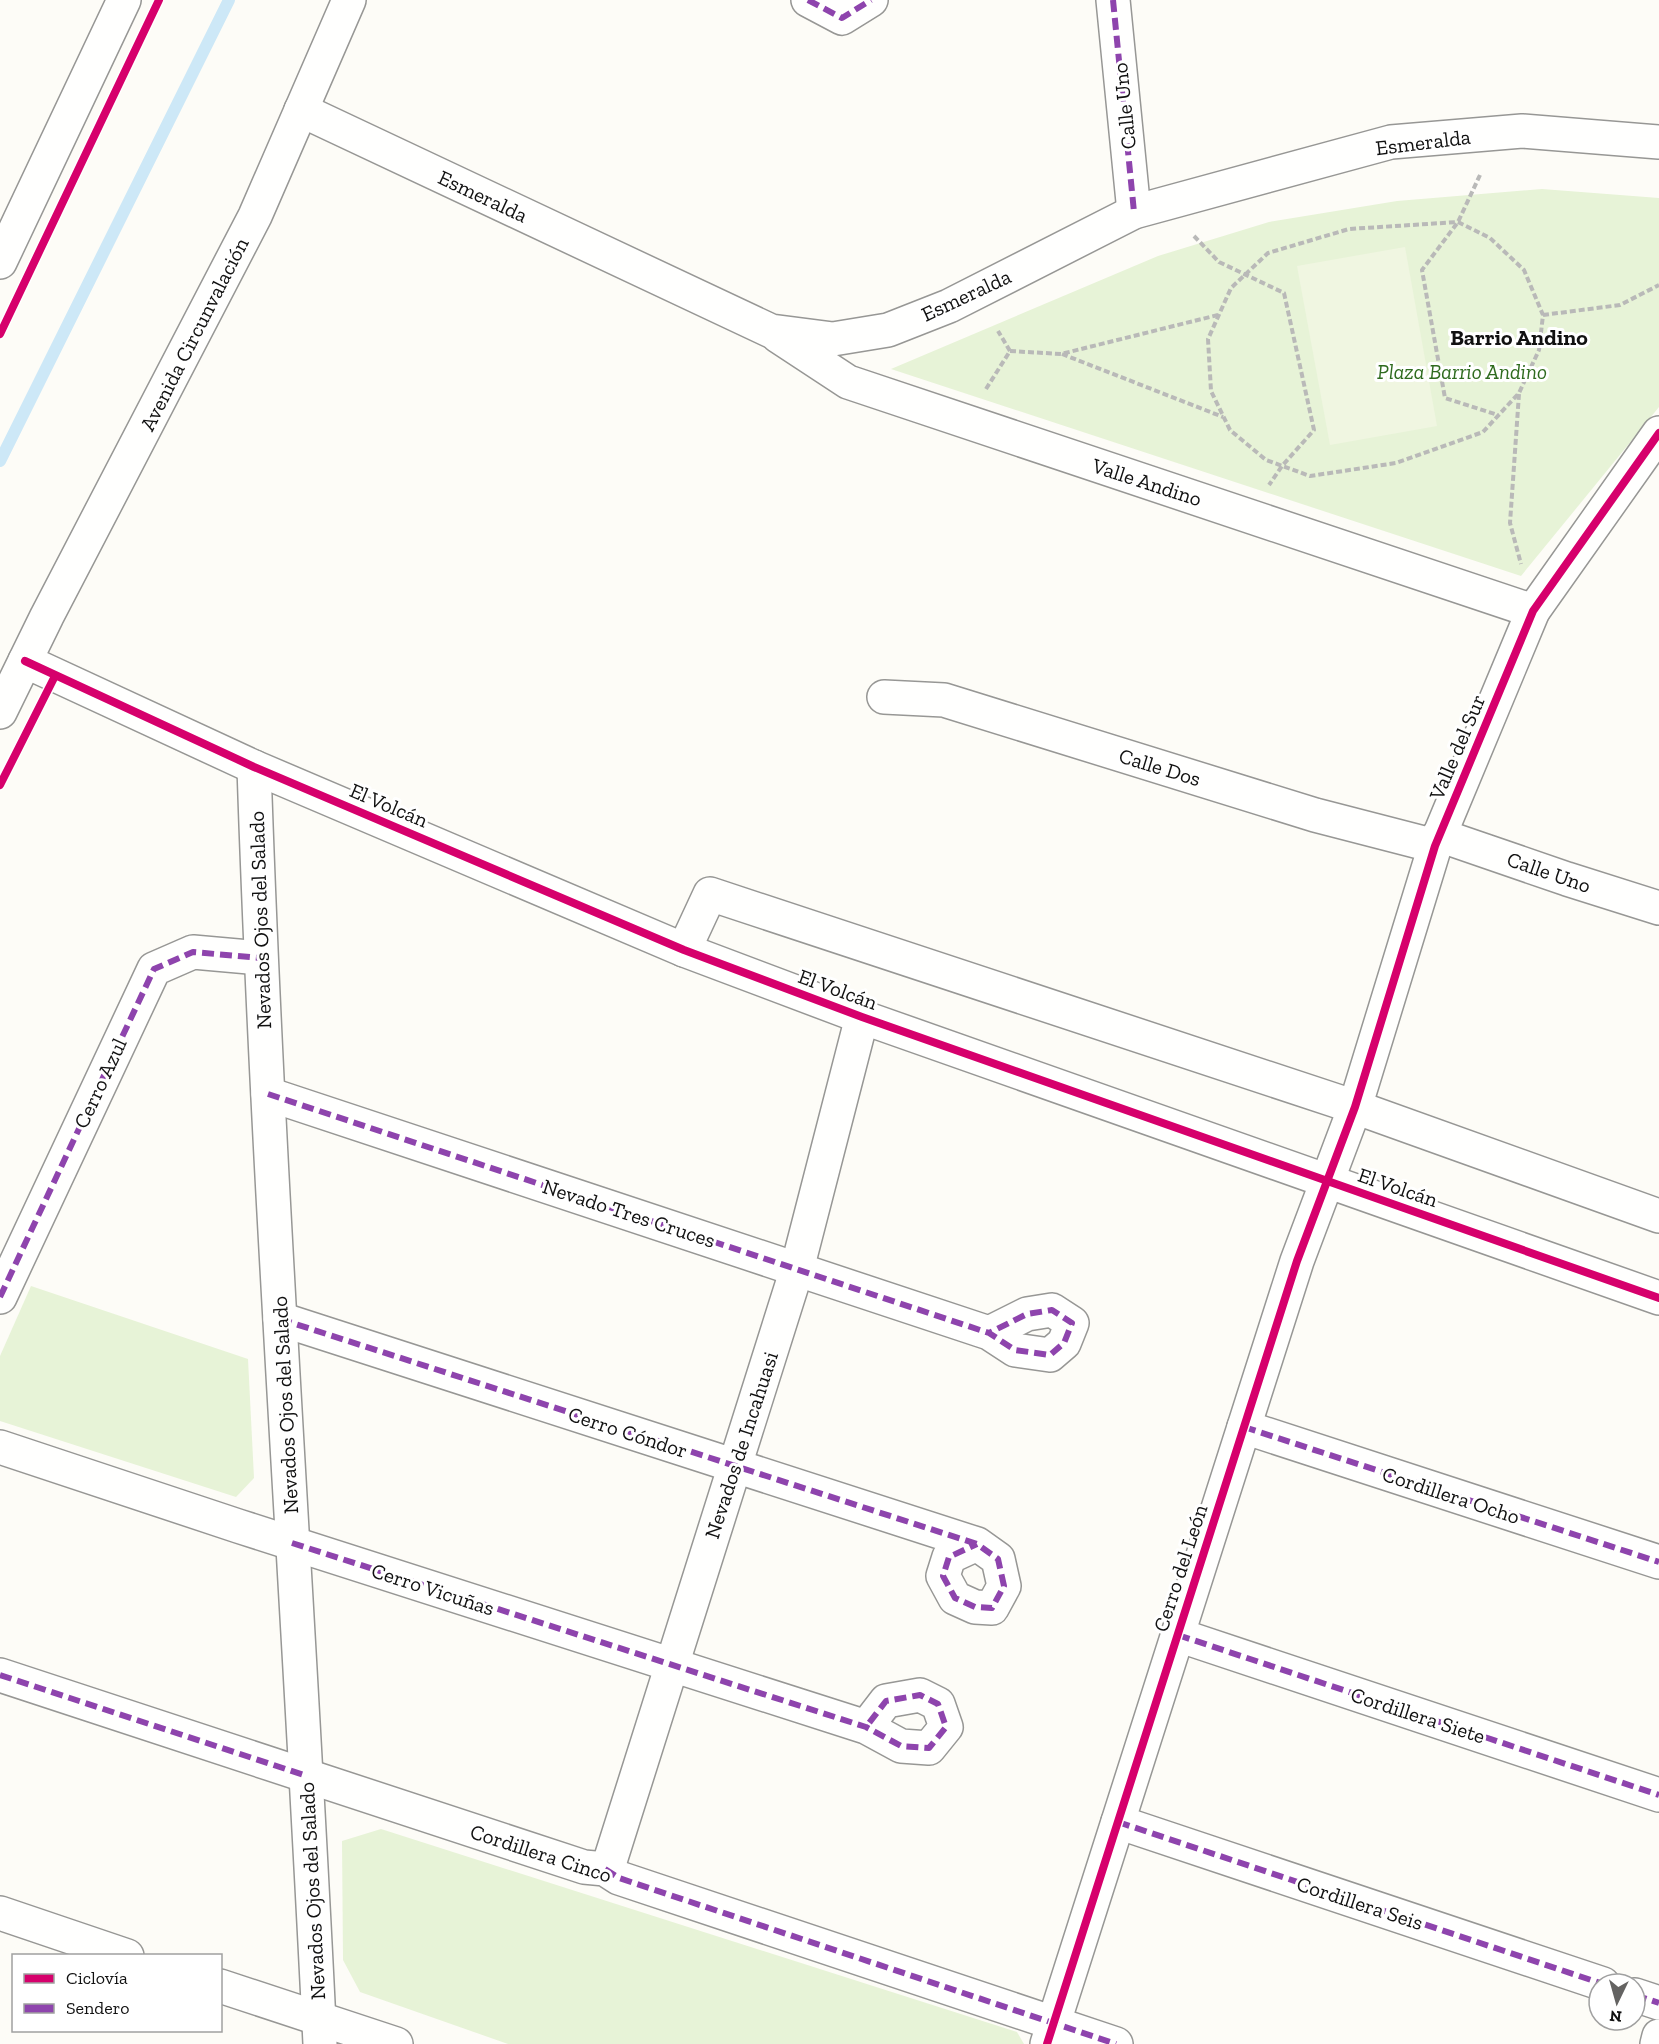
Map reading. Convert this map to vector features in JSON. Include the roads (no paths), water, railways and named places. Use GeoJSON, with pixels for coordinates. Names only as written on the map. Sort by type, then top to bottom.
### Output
{"type":"FeatureCollection","features":[{"type":"Feature","properties":{"kind":"street"},"geometry":{"type":"LineString","coordinates":[[0,262],[124,0]]}},
{"type":"Feature","properties":{"kind":"street","name":"Avenida Circunvalación"},"geometry":{"type":"LineString","coordinates":[[0,712],[255,216],[349,0]]}},
{"type":"Feature","properties":{"kind":"street"},"geometry":{"type":"LineString","coordinates":[[808,0],[842,18],[871,0]]}},
{"type":"Feature","properties":{"kind":"street","name":"Calle Uno"},"geometry":{"type":"LineString","coordinates":[[1113,0],[1134,213]]}},
{"type":"Feature","properties":{"kind":"street","name":"Esmeralda"},"geometry":{"type":"LineString","coordinates":[[301,110],[771,331],[833,339],[888,330],[949,306],[1134,213],[1391,142],[1522,131],[1659,142]]}},
{"type":"Feature","properties":{"kind":"street","name":"Valle Andino"},"geometry":{"type":"LineString","coordinates":[[771,331],[848,382],[1533,611]]}},
{"type":"Feature","properties":{"kind":"street","name":"Valle del Sur"},"geometry":{"type":"LineString","coordinates":[[1355,1107],[1437,840],[1533,611],[1659,433]]}},
{"type":"Feature","properties":{"kind":"street","name":"El Volcán"},"geometry":{"type":"LineString","coordinates":[[25,661],[254,767],[684,950],[862,1017],[1659,1298]]}},
{"type":"Feature","properties":{"kind":"street","name":"Calle Dos"},"geometry":{"type":"LineString","coordinates":[[884,697],[944,700],[1315,815],[1437,840]]}},
{"type":"Feature","properties":{"kind":"street","name":"Nevados Ojos del Salado"},"geometry":{"type":"LineString","coordinates":[[254,767],[261,958],[319,2031]]}},
{"type":"Feature","properties":{"kind":"street","name":"Calle Uno"},"geometry":{"type":"LineString","coordinates":[[1437,840],[1659,908]]}},
{"type":"Feature","properties":{"kind":"street"},"geometry":{"type":"LineString","coordinates":[[684,950],[710,894],[1355,1107],[1659,1216]]}},
{"type":"Feature","properties":{"kind":"street","name":"Cerro Azul"},"geometry":{"type":"LineString","coordinates":[[0,1297],[154,969],[193,952],[261,958]]}},
{"type":"Feature","properties":{"kind":"street","name":"Nevados de Incahuasi"},"geometry":{"type":"LineString","coordinates":[[605,1869],[611,1858],[797,1269],[862,1017]]}},
{"type":"Feature","properties":{"kind":"street","name":"Nevado Tres Cruces"},"geometry":{"type":"LineString","coordinates":[[268,1094],[989,1333]]}},
{"type":"Feature","properties":{"kind":"street","name":"Cerro del León"},"geometry":{"type":"LineString","coordinates":[[1050,2034],[1297,1261],[1355,1107]]}},
{"type":"Feature","properties":{"kind":"street","name":"Cerro Cóndor"},"geometry":{"type":"LineString","coordinates":[[280,1319],[977,1544]]}},
{"type":"Feature","properties":{"kind":"street","name":"Cordillera Ocho"},"geometry":{"type":"LineString","coordinates":[[1244,1427],[1659,1562]]}},
{"type":"Feature","properties":{"kind":"street","name":"Cerro Vicuñas"},"geometry":{"type":"LineString","coordinates":[[0,1447],[867,1728]]}},
{"type":"Feature","properties":{"kind":"street","name":"Cordillera Siete"},"geometry":{"type":"LineString","coordinates":[[1178,1635],[1659,1795]]}},
{"type":"Feature","properties":{"kind":"street","name":"Cordillera Cinco"},"geometry":{"type":"LineString","coordinates":[[0,1675],[584,1867],[605,1869],[619,1878],[1050,2034],[1116,2044]]}},
{"type":"Feature","properties":{"kind":"street","name":"Cordillera Seis"},"geometry":{"type":"LineString","coordinates":[[1118,1822],[1587,1979]]}},
{"type":"Feature","properties":{"kind":"street"},"geometry":{"type":"LineString","coordinates":[[0,1913],[121,1954]]}},
{"type":"Feature","properties":{"kind":"street"},"geometry":{"type":"LineString","coordinates":[[222,1987],[319,2031],[396,2044]]}},
{"type":"Feature","properties":{"kind":"street"},"geometry":{"type":"LineString","coordinates":[[1656,2044],[1659,2036]]}},
{"type":"Feature","properties":{"kind":"waterway"},"geometry":{"type":"LineString","coordinates":[[0,461],[229,0]]}},
{"type":"Feature","properties":{"kind":"district","name":"Barrio Andino"},"geometry":{"type":"Point","coordinates":[1519,337]}},
{"type":"Feature","properties":{"kind":"park label","name":"Plaza Barrio Andino"},"geometry":{"type":"Point","coordinates":[1462,371]}}]}
